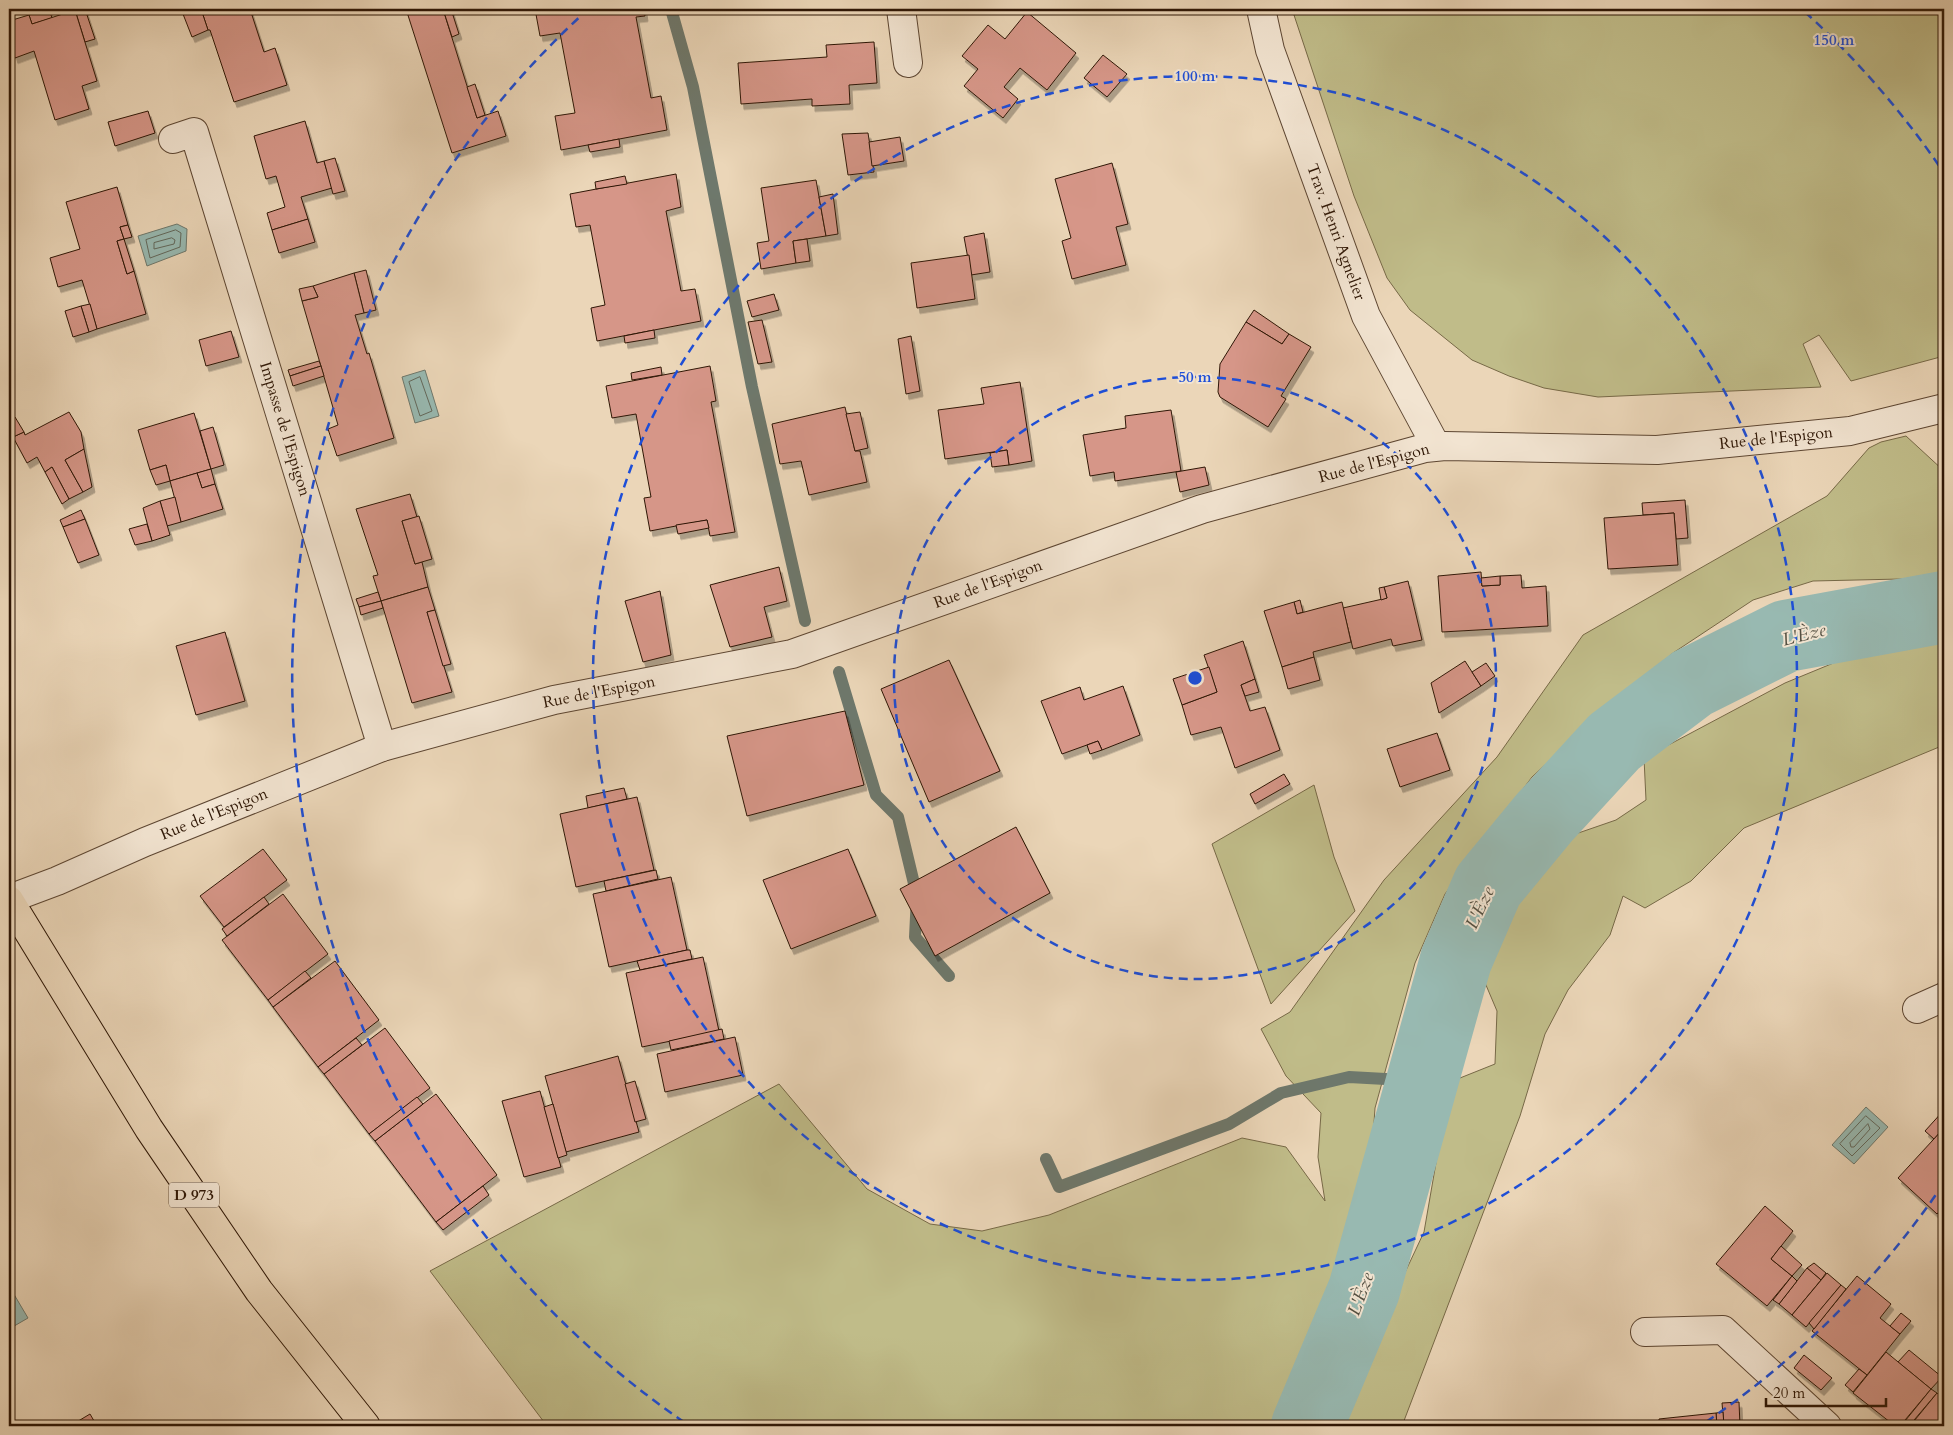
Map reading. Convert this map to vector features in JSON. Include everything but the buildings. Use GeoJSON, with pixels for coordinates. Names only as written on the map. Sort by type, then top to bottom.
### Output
{"type":"FeatureCollection","features":[{"type":"Feature","properties":{"kind":"main road","name":"D 973"},"geometry":{"type":"LineString","coordinates":[[9,899],[149,1129],[182,1178],[259,1290],[366,1426]]}},
{"type":"Feature","properties":{"kind":"street"},"geometry":{"type":"LineString","coordinates":[[901,9],[908,63]]}},
{"type":"Feature","properties":{"kind":"street","name":"Trav. Henri Agnelier"},"geometry":{"type":"LineString","coordinates":[[1261,9],[1270,50],[1366,316],[1436,446]]}},
{"type":"Feature","properties":{"kind":"street","name":"Impasse de l'Espigon"},"geometry":{"type":"LineString","coordinates":[[173,139],[194,132],[382,746]]}},
{"type":"Feature","properties":{"kind":"street","name":"Rue de l'Espigon"},"geometry":{"type":"LineString","coordinates":[[9,899],[57,881],[145,842],[382,746],[554,700],[792,654],[1202,508],[1436,446],[1657,450],[1850,430],[1944,408]]}},
{"type":"Feature","properties":{"kind":"street"},"geometry":{"type":"LineString","coordinates":[[1917,1009],[1944,997]]}},
{"type":"Feature","properties":{"kind":"street"},"geometry":{"type":"LineString","coordinates":[[1646,1332],[1722,1330],[1827,1426]]}},
{"type":"Feature","properties":{"kind":"shaded area"},"geometry":{"type":"Polygon","coordinates":[[[1292,9],[1944,9],[1944,356],[1851,381],[1819,335],[1803,344],[1821,387],[1598,397],[1544,388],[1509,376],[1472,360],[1410,310],[1387,278],[1354,196],[1292,9]]]}},
{"type":"Feature","properties":{"kind":"shaded area"},"geometry":{"type":"Polygon","coordinates":[[[1906,436],[1944,471],[1944,578],[1813,581],[1753,600],[1673,653],[1600,714],[1532,777],[1445,894],[1415,963],[1375,1108],[1366,1238],[1358,1276],[1334,1335],[1273,1426],[547,1426],[430,1271],[779,1084],[867,1189],[930,1224],[982,1231],[1049,1215],[1242,1138],[1286,1147],[1325,1201],[1318,1157],[1321,1113],[1286,1076],[1261,1029],[1290,1012],[1384,880],[1497,757],[1583,635],[1827,496],[1869,448],[1881,442],[1906,436]]]}},
{"type":"Feature","properties":{"kind":"shaded area"},"geometry":{"type":"Polygon","coordinates":[[[1944,633],[1944,745],[1744,828],[1691,881],[1645,908],[1623,896],[1610,935],[1568,990],[1545,1034],[1520,1116],[1402,1426],[1331,1426],[1340,1411],[1424,1232],[1450,1082],[1495,1064],[1497,1011],[1480,971],[1502,898],[1561,839],[1616,820],[1646,800],[1644,758],[1785,683],[1865,650],[1944,633]]]}},
{"type":"Feature","properties":{"kind":"shaded area"},"geometry":{"type":"Polygon","coordinates":[[[1314,785],[1334,857],[1355,911],[1271,1004],[1212,844],[1314,785]]]}},
{"type":"Feature","properties":{"kind":"water"},"geometry":{"type":"Polygon","coordinates":[[[177,224],[187,229],[186,251],[147,266],[138,236],[177,224]]]}},
{"type":"Feature","properties":{"kind":"water"},"geometry":{"type":"Polygon","coordinates":[[[425,370],[439,416],[415,423],[402,377],[425,370]]]}},
{"type":"Feature","properties":{"kind":"water"},"geometry":{"type":"Polygon","coordinates":[[[1866,1107],[1888,1127],[1854,1164],[1832,1145],[1866,1107]]]}},
{"type":"Feature","properties":{"kind":"water"},"geometry":{"type":"Polygon","coordinates":[[[9,1286],[28,1318],[9,1329],[9,1286]]]}},
{"type":"Feature","properties":{"kind":"waterway"},"geometry":{"type":"LineString","coordinates":[[671,9],[693,87],[752,387],[805,621]]}},
{"type":"Feature","properties":{"kind":"waterway","name":"L'Èze"},"geometry":{"type":"LineString","coordinates":[[1307,1426],[1364,1290],[1456,960],[1488,886],[1544,818],[1614,742],[1692,683],[1786,636],[1944,607]]}},
{"type":"Feature","properties":{"kind":"waterway"},"geometry":{"type":"LineString","coordinates":[[839,672],[876,795],[898,817],[917,896],[915,937],[949,976]]}},
{"type":"Feature","properties":{"kind":"waterway"},"geometry":{"type":"LineString","coordinates":[[1046,1159],[1059,1187],[1229,1124],[1281,1093],[1349,1077],[1422,1081]]}}]}
